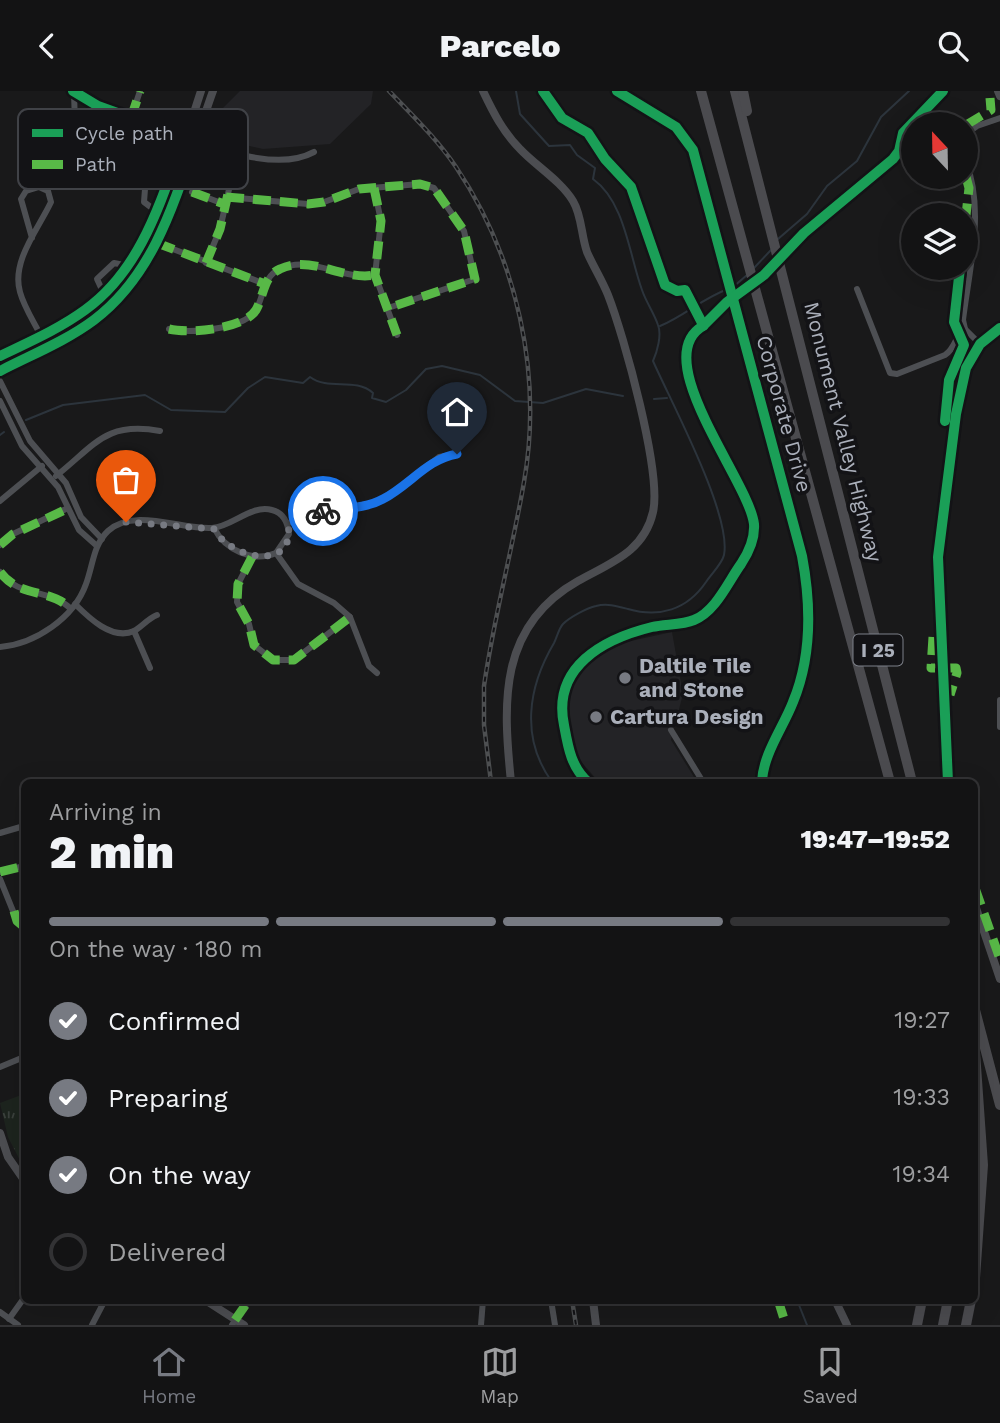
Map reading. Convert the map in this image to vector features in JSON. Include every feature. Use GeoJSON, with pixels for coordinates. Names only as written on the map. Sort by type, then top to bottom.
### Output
{"type":"FeatureCollection","features":[{"type":"Feature","properties":{"kind":"highway"},"geometry":{"type":"LineString","coordinates":[[694,91],[724,176]]}},
{"type":"Feature","properties":{"kind":"highway","name":"I 25"},"geometry":{"type":"LineString","coordinates":[[701,91],[889,779]]}},
{"type":"Feature","properties":{"kind":"highway","name":"Monument Valley Highway"},"geometry":{"type":"LineString","coordinates":[[734,91],[784,276],[911,779]]}},
{"type":"Feature","properties":{"kind":"highway"},"geometry":{"type":"LineString","coordinates":[[743,91],[754,162]]}},
{"type":"Feature","properties":{"kind":"highway"},"geometry":{"type":"LineString","coordinates":[[869,704],[870,731],[881,779]]}},
{"type":"Feature","properties":{"kind":"highway"},"geometry":{"type":"LineString","coordinates":[[978,1021],[1000,1105]]}},
{"type":"Feature","properties":{"kind":"highway"},"geometry":{"type":"LineString","coordinates":[[978,1094],[983,1165],[978,1236]]}},
{"type":"Feature","properties":{"kind":"highway"},"geometry":{"type":"LineString","coordinates":[[917,1325],[921,1304]]}},
{"type":"Feature","properties":{"kind":"highway"},"geometry":{"type":"LineString","coordinates":[[943,1325],[947,1304]]}},
{"type":"Feature","properties":{"kind":"highway"},"geometry":{"type":"LineString","coordinates":[[966,1325],[970,1304]]}},
{"type":"Feature","properties":{"kind":"street"},"geometry":{"type":"LineString","coordinates":[[134,109],[140,91]]}},
{"type":"Feature","properties":{"kind":"street"},"geometry":{"type":"LineString","coordinates":[[195,109],[201,91]]}},
{"type":"Feature","properties":{"kind":"street"},"geometry":{"type":"LineString","coordinates":[[207,109],[214,91]]}},
{"type":"Feature","properties":{"kind":"street"},"geometry":{"type":"LineString","coordinates":[[484,91],[508,135],[569,195],[577,209],[585,246],[608,294],[621,337],[655,486],[649,525],[635,547],[613,564],[575,583],[551,601],[523,636],[510,669],[506,692],[511,779]]}},
{"type":"Feature","properties":{"kind":"street","name":"Corporate Drive"},"geometry":{"type":"LineString","coordinates":[[617,91],[676,127],[693,150],[807,582],[809,620],[802,673],[795,698],[765,762],[762,779]]}},
{"type":"Feature","properties":{"kind":"street"},"geometry":{"type":"LineString","coordinates":[[998,91],[1000,96]]}},
{"type":"Feature","properties":{"kind":"street"},"geometry":{"type":"LineString","coordinates":[[74,92],[104,108]]}},
{"type":"Feature","properties":{"kind":"street"},"geometry":{"type":"LineString","coordinates":[[978,125],[1000,118]]}},
{"type":"Feature","properties":{"kind":"street"},"geometry":{"type":"LineString","coordinates":[[248,156],[303,158],[314,152]]}},
{"type":"Feature","properties":{"kind":"street"},"geometry":{"type":"LineString","coordinates":[[192,192],[225,201],[308,204],[324,202],[351,190],[420,184],[440,193],[464,231],[475,279],[388,308]]}},
{"type":"Feature","properties":{"kind":"street"},"geometry":{"type":"LineString","coordinates":[[374,188],[381,221],[375,275],[397,335]]}},
{"type":"Feature","properties":{"kind":"street"},"geometry":{"type":"LineString","coordinates":[[32,189],[26,191],[22,199],[32,238]]}},
{"type":"Feature","properties":{"kind":"street"},"geometry":{"type":"LineString","coordinates":[[41,336],[20,295],[18,283],[19,270],[32,238],[51,202],[48,191],[44,189]]}},
{"type":"Feature","properties":{"kind":"street"},"geometry":{"type":"LineString","coordinates":[[145,189],[144,202],[156,211]]}},
{"type":"Feature","properties":{"kind":"street"},"geometry":{"type":"LineString","coordinates":[[0,356],[84,311],[104,294],[129,266],[148,233],[164,189]]}},
{"type":"Feature","properties":{"kind":"street"},"geometry":{"type":"LineString","coordinates":[[0,371],[94,320],[132,284],[157,243],[177,189]]}},
{"type":"Feature","properties":{"kind":"street"},"geometry":{"type":"LineString","coordinates":[[206,263],[220,229],[228,189]]}},
{"type":"Feature","properties":{"kind":"street"},"geometry":{"type":"LineString","coordinates":[[974,189],[975,208],[963,320],[965,328],[980,344]]}},
{"type":"Feature","properties":{"kind":"street"},"geometry":{"type":"LineString","coordinates":[[157,243],[265,284]]}},
{"type":"Feature","properties":{"kind":"street"},"geometry":{"type":"LineString","coordinates":[[104,294],[97,279],[114,263],[129,266]]}},
{"type":"Feature","properties":{"kind":"street"},"geometry":{"type":"LineString","coordinates":[[169,329],[188,334],[242,321],[257,307],[265,284],[281,268],[302,264],[349,276],[375,275]]}},
{"type":"Feature","properties":{"kind":"street"},"geometry":{"type":"LineString","coordinates":[[857,289],[890,373],[897,375],[952,351],[959,333],[965,328]]}},
{"type":"Feature","properties":{"kind":"street"},"geometry":{"type":"LineString","coordinates":[[948,779],[938,557],[956,414],[966,368],[980,344],[1000,328]]}},
{"type":"Feature","properties":{"kind":"street"},"geometry":{"type":"LineString","coordinates":[[0,381],[25,434],[59,474],[86,525],[102,539]]}},
{"type":"Feature","properties":{"kind":"street"},"geometry":{"type":"LineString","coordinates":[[0,401],[22,446],[52,479],[79,530],[97,547]]}},
{"type":"Feature","properties":{"kind":"street"},"geometry":{"type":"LineString","coordinates":[[52,479],[111,432],[137,427],[160,431]]}},
{"type":"Feature","properties":{"kind":"street"},"geometry":{"type":"LineString","coordinates":[[288,523],[317,512],[375,503],[393,493],[439,457],[457,454]]}},
{"type":"Feature","properties":{"kind":"street"},"geometry":{"type":"LineString","coordinates":[[0,501],[47,461]]}},
{"type":"Feature","properties":{"kind":"street"},"geometry":{"type":"LineString","coordinates":[[0,545],[13,534],[76,505]]}},
{"type":"Feature","properties":{"kind":"street"},"geometry":{"type":"LineString","coordinates":[[0,647],[33,639],[52,626],[72,606],[86,587],[97,547],[113,527],[126,522],[214,529],[264,509],[278,512],[288,523],[286,542],[276,553],[252,557],[224,542],[214,529]]}},
{"type":"Feature","properties":{"kind":"street"},"geometry":{"type":"LineString","coordinates":[[276,553],[298,584],[334,603],[350,617],[369,666],[377,673]]}},
{"type":"Feature","properties":{"kind":"street"},"geometry":{"type":"LineString","coordinates":[[252,557],[237,584],[237,602],[249,624],[254,645],[274,660],[295,660],[350,617]]}},
{"type":"Feature","properties":{"kind":"street"},"geometry":{"type":"LineString","coordinates":[[0,572],[19,589],[57,598],[112,631],[134,631],[145,620],[157,615]]}},
{"type":"Feature","properties":{"kind":"street"},"geometry":{"type":"LineString","coordinates":[[134,631],[150,668]]}},
{"type":"Feature","properties":{"kind":"street"},"geometry":{"type":"LineString","coordinates":[[1000,700],[1000,725]]}},
{"type":"Feature","properties":{"kind":"street"},"geometry":{"type":"LineString","coordinates":[[671,730],[701,779]]}},
{"type":"Feature","properties":{"kind":"street"},"geometry":{"type":"LineString","coordinates":[[0,833],[21,827]]}},
{"type":"Feature","properties":{"kind":"street"},"geometry":{"type":"LineString","coordinates":[[0,873],[21,867]]}},
{"type":"Feature","properties":{"kind":"street"},"geometry":{"type":"LineString","coordinates":[[0,879],[17,921],[21,924]]}},
{"type":"Feature","properties":{"kind":"street"},"geometry":{"type":"LineString","coordinates":[[978,914],[1000,979]]}},
{"type":"Feature","properties":{"kind":"street"},"geometry":{"type":"LineString","coordinates":[[0,1067],[21,1058]]}},
{"type":"Feature","properties":{"kind":"street"},"geometry":{"type":"LineString","coordinates":[[0,1133],[8,1157],[21,1176]]}},
{"type":"Feature","properties":{"kind":"street"},"geometry":{"type":"LineString","coordinates":[[9,1319],[21,1302]]}},
{"type":"Feature","properties":{"kind":"street"},"geometry":{"type":"LineString","coordinates":[[92,1325],[103,1304]]}},
{"type":"Feature","properties":{"kind":"street"},"geometry":{"type":"LineString","coordinates":[[210,1304],[234,1322],[244,1325]]}},
{"type":"Feature","properties":{"kind":"street"},"geometry":{"type":"LineString","coordinates":[[234,1322],[246,1304]]}},
{"type":"Feature","properties":{"kind":"street"},"geometry":{"type":"LineString","coordinates":[[481,1325],[483,1304]]}},
{"type":"Feature","properties":{"kind":"street"},"geometry":{"type":"LineString","coordinates":[[552,1304],[555,1325]]}},
{"type":"Feature","properties":{"kind":"street"},"geometry":{"type":"LineString","coordinates":[[593,1304],[596,1325]]}},
{"type":"Feature","properties":{"kind":"street"},"geometry":{"type":"LineString","coordinates":[[837,1304],[847,1325]]}},
{"type":"Feature","properties":{"kind":"street"},"geometry":{"type":"LineString","coordinates":[[0,1312],[18,1325]]}},
{"type":"Feature","properties":{"kind":"shaded area"},"geometry":{"type":"Polygon","coordinates":[[[240,91],[373,91],[371,104],[330,144],[263,149],[248,146],[248,109],[222,109],[240,91]]]}},
{"type":"Feature","properties":{"kind":"shaded area"},"geometry":{"type":"Polygon","coordinates":[[[672,632],[683,694],[671,740],[695,779],[596,779],[575,755],[566,722],[569,692],[592,658],[617,644],[672,632]]]}},
{"type":"Feature","properties":{"kind":"green space"},"geometry":{"type":"Polygon","coordinates":[[[21,1095],[21,1162],[8,1137],[0,1103],[21,1095]]]}},
{"type":"Feature","properties":{"kind":"waterway"},"geometry":{"type":"LineString","coordinates":[[516,91],[520,114],[549,146],[570,145],[577,155],[595,168],[593,179],[604,189],[619,215],[642,290],[659,329],[653,361],[710,487],[724,537],[724,555],[721,562],[698,592],[681,605],[651,613],[600,605],[579,613],[562,626],[538,677],[531,713],[535,748],[550,779]]}},
{"type":"Feature","properties":{"kind":"waterway"},"geometry":{"type":"LineString","coordinates":[[778,239],[807,214],[827,186],[857,161],[881,117],[909,91]]}},
{"type":"Feature","properties":{"kind":"waterway"},"geometry":{"type":"LineString","coordinates":[[754,268],[771,250]]}},
{"type":"Feature","properties":{"kind":"waterway"},"geometry":{"type":"LineString","coordinates":[[733,287],[747,275]]}},
{"type":"Feature","properties":{"kind":"waterway"},"geometry":{"type":"LineString","coordinates":[[660,326],[728,289]]}},
{"type":"Feature","properties":{"kind":"waterway"},"geometry":{"type":"LineString","coordinates":[[26,420],[63,405],[145,395],[171,410],[225,412],[248,388],[265,377],[303,383],[310,377],[325,383],[358,386],[373,393],[372,398],[386,402],[406,390],[426,369],[442,366],[480,375],[515,401],[543,403],[586,389],[623,396]]}},
{"type":"Feature","properties":{"kind":"waterway"},"geometry":{"type":"LineString","coordinates":[[654,399],[667,398]]}},
{"type":"Feature","properties":{"kind":"waterway"},"geometry":{"type":"LineString","coordinates":[[0,435],[4,432]]}},
{"type":"Feature","properties":{"kind":"waterway"},"geometry":{"type":"LineString","coordinates":[[799,1304],[807,1325]]}},
{"type":"Feature","properties":{"kind":"railway"},"geometry":{"type":"LineString","coordinates":[[389,91],[441,147],[477,202],[495,239],[509,278],[527,359],[530,400],[524,482],[484,686],[484,725],[491,779]]}},
{"type":"Feature","properties":{"kind":"railway"},"geometry":{"type":"LineString","coordinates":[[573,1304],[576,1325]]}},
{"type":"Feature","properties":{"kind":"marked path"},"geometry":{"type":"LineString","coordinates":[[134,109],[140,91]]}},
{"type":"Feature","properties":{"kind":"marked path"},"geometry":{"type":"LineString","coordinates":[[978,118],[991,110],[990,98]]}},
{"type":"Feature","properties":{"kind":"marked path"},"geometry":{"type":"LineString","coordinates":[[226,197],[308,204],[324,202],[359,189],[420,184],[434,188],[464,231],[475,279],[388,308]]}},
{"type":"Feature","properties":{"kind":"marked path"},"geometry":{"type":"LineString","coordinates":[[374,188],[381,221],[375,275],[397,335]]}},
{"type":"Feature","properties":{"kind":"marked path"},"geometry":{"type":"LineString","coordinates":[[206,263],[220,229],[229,189]]}},
{"type":"Feature","properties":{"kind":"marked path"},"geometry":{"type":"LineString","coordinates":[[967,203],[969,189]]}},
{"type":"Feature","properties":{"kind":"marked path"},"geometry":{"type":"LineString","coordinates":[[192,192],[224,204]]}},
{"type":"Feature","properties":{"kind":"marked path"},"geometry":{"type":"LineString","coordinates":[[157,243],[265,284]]}},
{"type":"Feature","properties":{"kind":"marked path"},"geometry":{"type":"LineString","coordinates":[[169,329],[216,329],[240,322],[256,310],[270,276],[292,265],[303,264],[363,276],[375,275]]}},
{"type":"Feature","properties":{"kind":"marked path"},"geometry":{"type":"LineString","coordinates":[[0,545],[13,534],[67,509]]}},
{"type":"Feature","properties":{"kind":"marked path"},"geometry":{"type":"LineString","coordinates":[[252,557],[238,584],[237,602],[249,624],[254,645],[273,660],[294,660],[350,617]]}},
{"type":"Feature","properties":{"kind":"marked path"},"geometry":{"type":"LineString","coordinates":[[0,572],[16,586],[53,598],[70,608]]}},
{"type":"Feature","properties":{"kind":"marked path"},"geometry":{"type":"LineString","coordinates":[[933,637],[931,668],[935,668]]}},
{"type":"Feature","properties":{"kind":"marked path"},"geometry":{"type":"LineString","coordinates":[[947,668],[956,668],[957,673],[950,695]]}},
{"type":"Feature","properties":{"kind":"marked path"},"geometry":{"type":"LineString","coordinates":[[0,872],[21,867]]}},
{"type":"Feature","properties":{"kind":"marked path"},"geometry":{"type":"LineString","coordinates":[[978,897],[1000,959]]}},
{"type":"Feature","properties":{"kind":"marked path"},"geometry":{"type":"LineString","coordinates":[[14,911],[21,924]]}},
{"type":"Feature","properties":{"kind":"marked path"},"geometry":{"type":"LineString","coordinates":[[235,1320],[246,1304]]}},
{"type":"Feature","properties":{"kind":"marked path"},"geometry":{"type":"LineString","coordinates":[[779,1304],[786,1325]]}},
{"type":"Feature","properties":{"kind":"cycle path"},"geometry":{"type":"LineString","coordinates":[[73,91],[106,109]]}},
{"type":"Feature","properties":{"kind":"cycle path"},"geometry":{"type":"LineString","coordinates":[[543,91],[562,118],[588,133],[605,159],[631,187],[665,285],[677,291],[685,290],[701,321],[703,326],[689,342],[687,364],[693,391],[748,504],[754,524],[747,555],[721,595],[702,616],[689,622],[652,627],[616,639],[599,648],[574,672],[566,687],[562,705],[564,725],[574,763],[585,779]]}},
{"type":"Feature","properties":{"kind":"cycle path"},"geometry":{"type":"LineString","coordinates":[[617,91],[676,127],[693,150],[802,556],[808,611],[804,667],[793,702],[766,761],[762,779]]}},
{"type":"Feature","properties":{"kind":"cycle path"},"geometry":{"type":"LineString","coordinates":[[703,326],[727,302],[764,275],[804,233],[893,159],[899,151],[903,133],[943,91]]}},
{"type":"Feature","properties":{"kind":"cycle path"},"geometry":{"type":"LineString","coordinates":[[0,356],[75,317],[105,293],[135,254],[166,189]]}},
{"type":"Feature","properties":{"kind":"cycle path"},"geometry":{"type":"LineString","coordinates":[[0,371],[83,328],[114,302],[146,261],[179,189]]}},
{"type":"Feature","properties":{"kind":"cycle path"},"geometry":{"type":"LineString","coordinates":[[945,421],[949,380],[964,345],[954,322],[959,280]]}},
{"type":"Feature","properties":{"kind":"cycle path"},"geometry":{"type":"LineString","coordinates":[[948,779],[938,557],[956,414],[966,368],[980,344],[1000,328]]}},
{"type":"Feature","properties":{"kind":"way so far"},"geometry":{"type":"LineString","coordinates":[[126,522],[203,526],[214,529],[224,542],[246,555],[257,557],[271,555],[282,548],[289,534],[288,523],[323,511]]}},
{"type":"Feature","properties":{"kind":"place","name":"Daltile Tile and Stone"},"geometry":{"type":"Point","coordinates":[625,678]}},
{"type":"Feature","properties":{"kind":"place","name":"Cartura Design"},"geometry":{"type":"Point","coordinates":[596,717]}},
{"type":"Feature","properties":{"kind":"route"},"geometry":{"type":"LineString","coordinates":[[323,511],[375,503],[393,493],[439,457],[457,454]]}}]}
